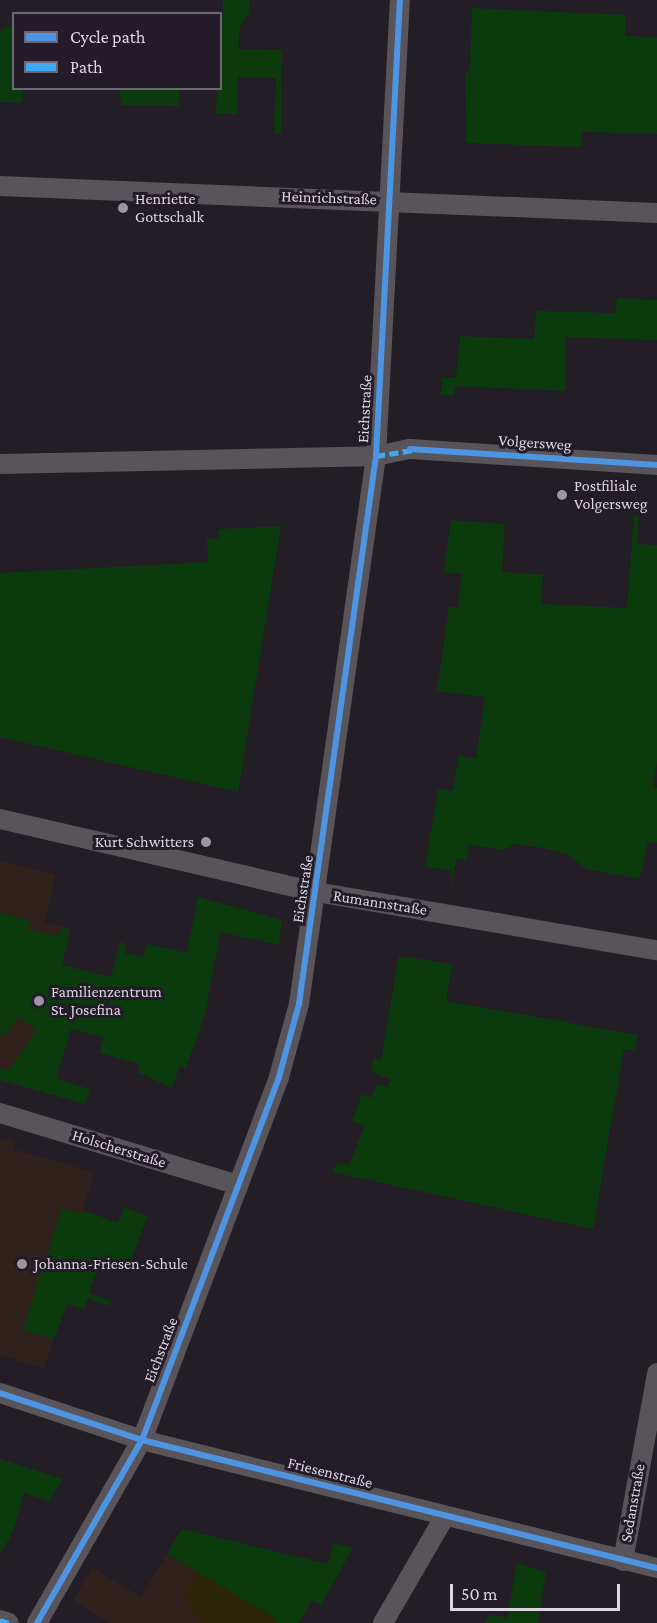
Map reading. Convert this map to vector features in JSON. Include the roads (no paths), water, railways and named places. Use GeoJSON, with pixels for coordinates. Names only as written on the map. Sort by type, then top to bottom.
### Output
{"type":"FeatureCollection","features":[{"type":"Feature","properties":{"kind":"street","name":"Eichstraße"},"geometry":{"type":"LineString","coordinates":[[37,1623],[142,1440],[279,1077],[299,1004],[376,456],[400,0]]}},
{"type":"Feature","properties":{"kind":"street","name":"Heinrichstraße"},"geometry":{"type":"LineString","coordinates":[[0,186],[657,213]]}},
{"type":"Feature","properties":{"kind":"street","name":"Volgersweg"},"geometry":{"type":"LineString","coordinates":[[0,464],[376,456],[410,449],[657,465]]}},
{"type":"Feature","properties":{"kind":"street","name":"Rumannstraße"},"geometry":{"type":"LineString","coordinates":[[0,819],[316,892],[657,950]]}},
{"type":"Feature","properties":{"kind":"street","name":"Holscherstraße"},"geometry":{"type":"LineString","coordinates":[[0,1113],[238,1185]]}},
{"type":"Feature","properties":{"kind":"street","name":"Sedanstraße"},"geometry":{"type":"LineString","coordinates":[[623,1561],[657,1373]]}},
{"type":"Feature","properties":{"kind":"street","name":"Friesenstraße"},"geometry":{"type":"LineString","coordinates":[[0,1393],[142,1440],[657,1568]]}},
{"type":"Feature","properties":{"kind":"street"},"geometry":{"type":"LineString","coordinates":[[383,1623],[445,1516]]}},
{"type":"Feature","properties":{"kind":"street"},"geometry":{"type":"LineString","coordinates":[[0,1620],[9,1623]]}},
{"type":"Feature","properties":{"kind":"place","name":"Henriette Gottschalk"},"geometry":{"type":"Point","coordinates":[123,208]}},
{"type":"Feature","properties":{"kind":"place","name":"Postfiliale Volgersweg"},"geometry":{"type":"Point","coordinates":[562,495]}},
{"type":"Feature","properties":{"kind":"place","name":"Kurt Schwitters"},"geometry":{"type":"Point","coordinates":[206,842]}},
{"type":"Feature","properties":{"kind":"place","name":"Familienzentrum St. Josefina"},"geometry":{"type":"Point","coordinates":[39,1001]}},
{"type":"Feature","properties":{"kind":"place","name":"Johanna-Friesen-Schule"},"geometry":{"type":"Point","coordinates":[22,1264]}}]}
